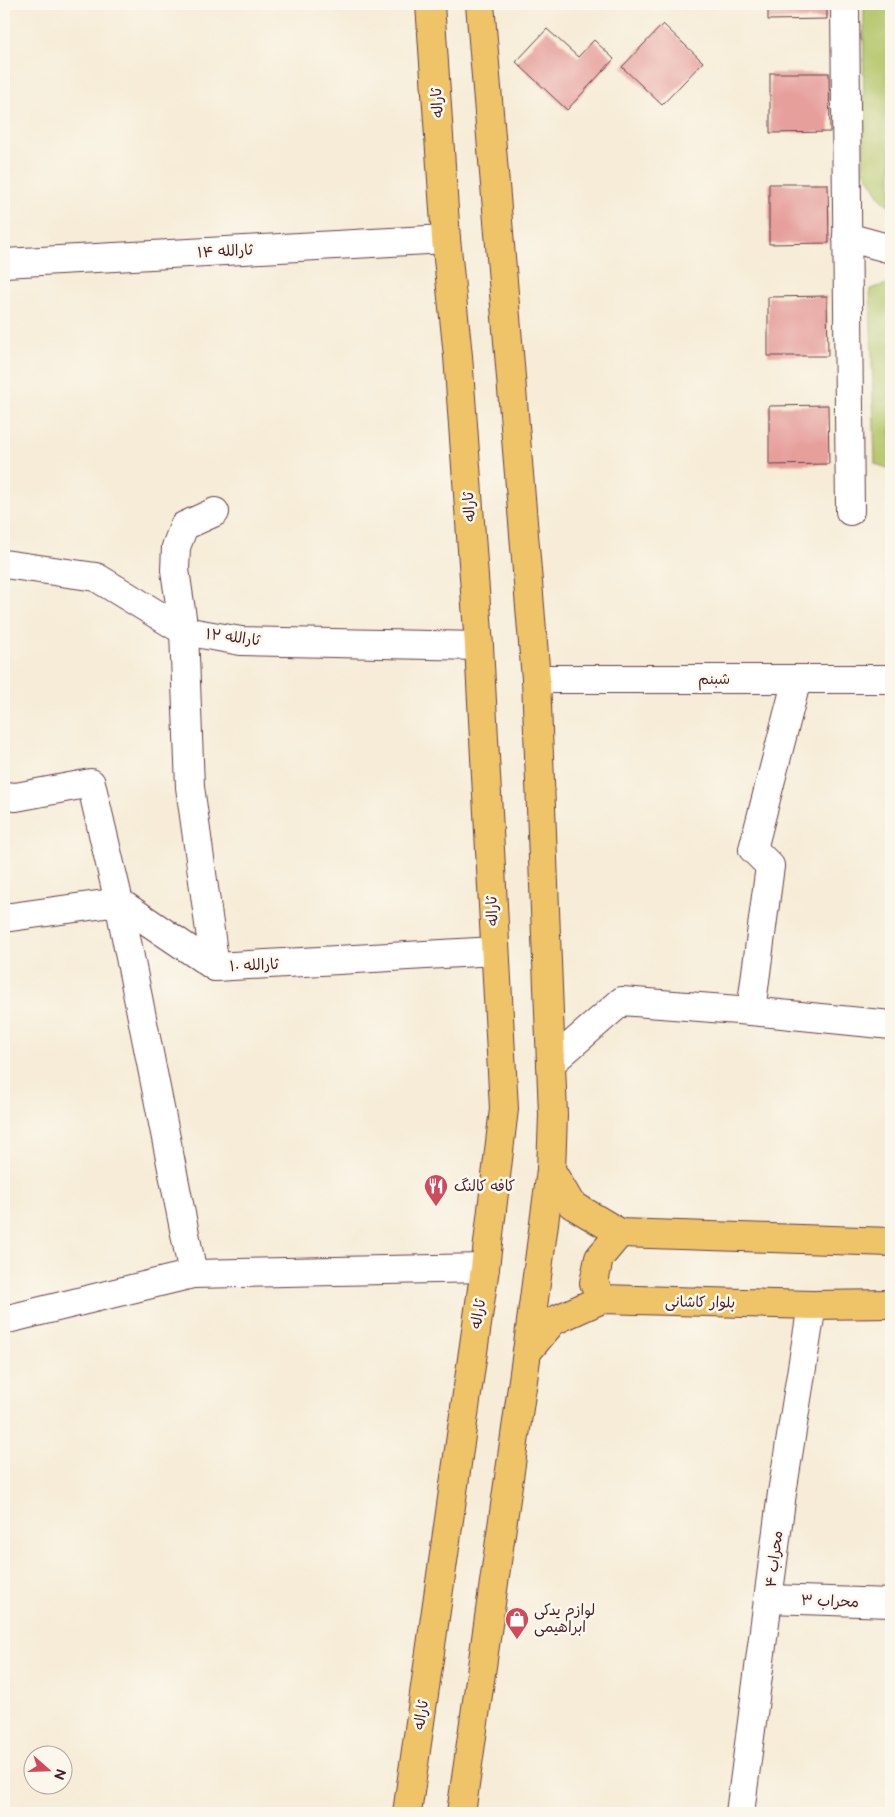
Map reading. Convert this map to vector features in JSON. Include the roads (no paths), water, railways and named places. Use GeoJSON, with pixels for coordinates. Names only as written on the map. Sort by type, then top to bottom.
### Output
{"type":"FeatureCollection","features":[{"type":"Feature","properties":{"kind":"main road","name":"ثاراله"},"geometry":{"type":"LineString","coordinates":[[407,1813],[477,1313],[485,1268],[504,1109],[494,952],[479,646],[458,356],[446,238],[430,4]]}},
{"type":"Feature","properties":{"kind":"main road"},"geometry":{"type":"LineString","coordinates":[[461,1813],[551,1170],[553,1115],[536,680],[480,4]]}},
{"type":"Feature","properties":{"kind":"main road"},"geometry":{"type":"LineString","coordinates":[[551,1170],[572,1204],[620,1233],[891,1242]]}},
{"type":"Feature","properties":{"kind":"main road"},"geometry":{"type":"LineString","coordinates":[[602,1299],[594,1283],[599,1258],[608,1244],[620,1233]]}},
{"type":"Feature","properties":{"kind":"main road","name":"بلوار کاشانی"},"geometry":{"type":"LineString","coordinates":[[527,1352],[554,1321],[602,1299],[812,1305],[891,1304]]}},
{"type":"Feature","properties":{"kind":"street"},"geometry":{"type":"LineString","coordinates":[[845,4],[850,511]]}},
{"type":"Feature","properties":{"kind":"street"},"geometry":{"type":"LineString","coordinates":[[847,237],[891,249]]}},
{"type":"Feature","properties":{"kind":"street","name":"ثارالله ۱۴"},"geometry":{"type":"LineString","coordinates":[[4,263],[446,238]]}},
{"type":"Feature","properties":{"kind":"street"},"geometry":{"type":"LineString","coordinates":[[215,512],[184,526],[176,547],[175,570],[184,631],[190,787],[215,967]]}},
{"type":"Feature","properties":{"kind":"street","name":"ثارالله ۱۲"},"geometry":{"type":"LineString","coordinates":[[4,564],[96,577],[184,631],[241,641],[479,646]]}},
{"type":"Feature","properties":{"kind":"street"},"geometry":{"type":"LineString","coordinates":[[751,1011],[770,866],[754,849],[797,679]]}},
{"type":"Feature","properties":{"kind":"street","name":"شبنم"},"geometry":{"type":"LineString","coordinates":[[536,680],[891,679]]}},
{"type":"Feature","properties":{"kind":"street"},"geometry":{"type":"LineString","coordinates":[[4,796],[16,797],[91,783],[119,902],[193,1274]]}},
{"type":"Feature","properties":{"kind":"street"},"geometry":{"type":"LineString","coordinates":[[4,918],[119,902]]}},
{"type":"Feature","properties":{"kind":"street","name":"ثارالله ۱۰"},"geometry":{"type":"LineString","coordinates":[[119,902],[215,967],[494,952]]}},
{"type":"Feature","properties":{"kind":"street"},"geometry":{"type":"LineString","coordinates":[[551,1063],[622,1001],[751,1011],[891,1025]]}},
{"type":"Feature","properties":{"kind":"street"},"geometry":{"type":"LineString","coordinates":[[4,1320],[193,1274],[485,1268]]}},
{"type":"Feature","properties":{"kind":"street","name":"محراب ۴"},"geometry":{"type":"LineString","coordinates":[[740,1813],[782,1493],[812,1305]]}},
{"type":"Feature","properties":{"kind":"street","name":"محراب ۳"},"geometry":{"type":"LineString","coordinates":[[769,1599],[891,1603]]}},
{"type":"Feature","properties":{"kind":"place","name":"کافه کالنگ"},"geometry":{"type":"Point","coordinates":[436,1207]}},
{"type":"Feature","properties":{"kind":"place","name":"لوازم یدکی ابراهیمی"},"geometry":{"type":"Point","coordinates":[517,1640]}}]}
